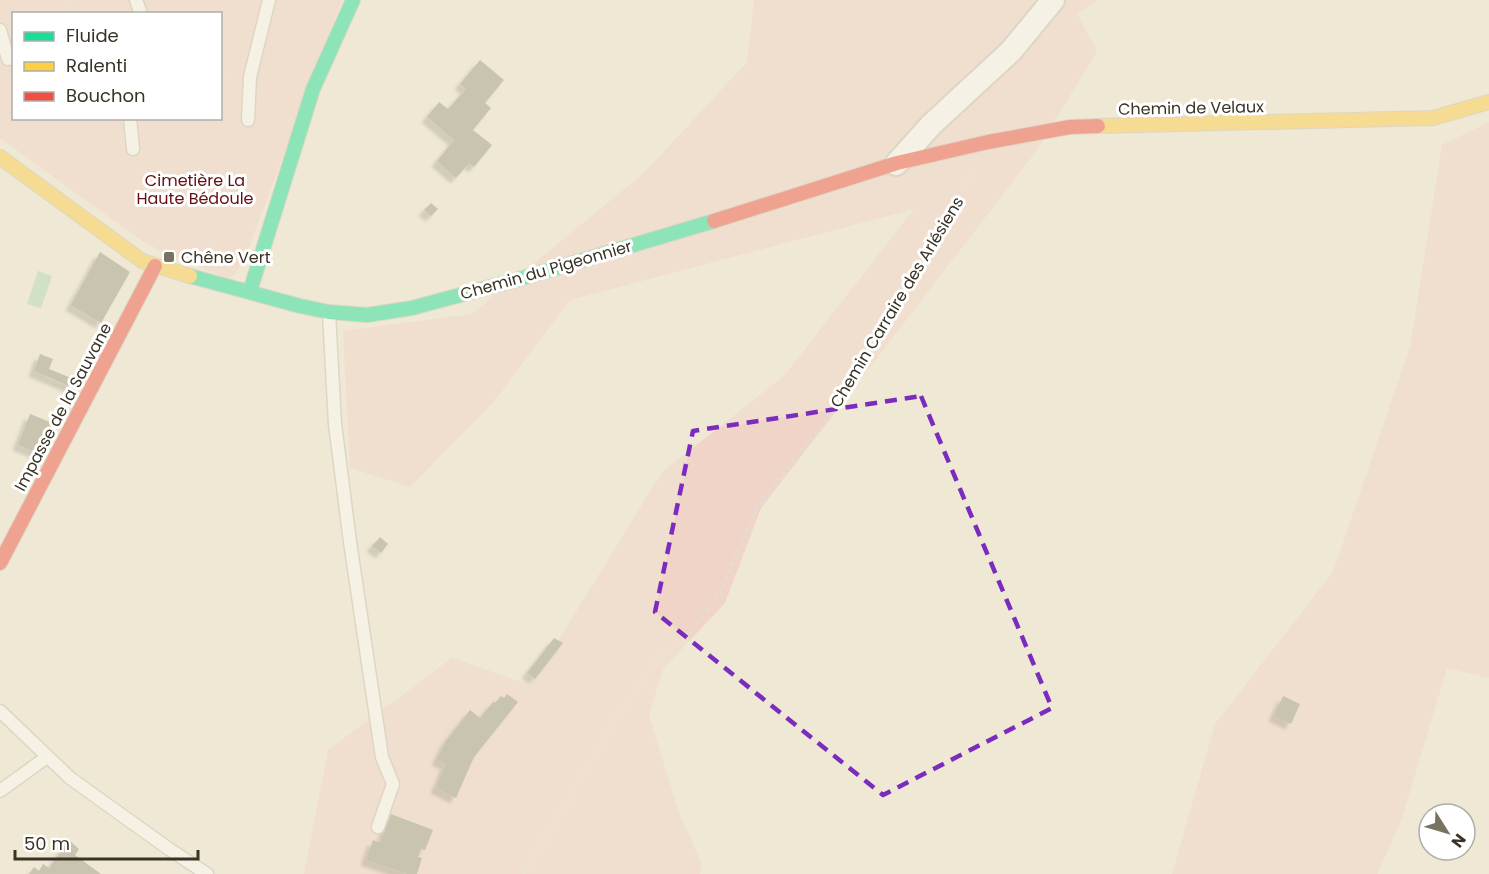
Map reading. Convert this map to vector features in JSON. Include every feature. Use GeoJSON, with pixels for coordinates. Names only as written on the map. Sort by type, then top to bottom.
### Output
{"type":"FeatureCollection","features":[{"type":"Feature","properties":{"kind":"street"},"geometry":{"type":"LineString","coordinates":[[250,291],[313,89],[353,0]]}},
{"type":"Feature","properties":{"kind":"street"},"geometry":{"type":"LineString","coordinates":[[896,164],[931,125],[1011,51],[1053,0]]}},
{"type":"Feature","properties":{"kind":"street","name":"Chemin de Velaux"},"geometry":{"type":"LineString","coordinates":[[896,164],[988,142],[1070,127],[1433,118],[1489,102]]}},
{"type":"Feature","properties":{"kind":"street","name":"Chemin du Pigeonnier"},"geometry":{"type":"LineString","coordinates":[[0,157],[142,261],[300,306],[329,312],[367,315],[412,308],[516,280],[896,164]]}},
{"type":"Feature","properties":{"kind":"street","name":"Impasse de la Sauvane"},"geometry":{"type":"LineString","coordinates":[[0,563],[155,266]]}},
{"type":"Feature","properties":{"kind":"lane"},"geometry":{"type":"LineString","coordinates":[[248,120],[249,77],[269,0]]}},
{"type":"Feature","properties":{"kind":"lane"},"geometry":{"type":"LineString","coordinates":[[0,30],[8,59]]}},
{"type":"Feature","properties":{"kind":"lane"},"geometry":{"type":"LineString","coordinates":[[130,120],[133,149]]}},
{"type":"Feature","properties":{"kind":"lane"},"geometry":{"type":"LineString","coordinates":[[329,312],[335,424],[350,542],[382,757],[393,784],[378,827]]}},
{"type":"Feature","properties":{"kind":"lane"},"geometry":{"type":"LineString","coordinates":[[0,711],[70,778],[207,874]]}},
{"type":"Feature","properties":{"kind":"lane"},"geometry":{"type":"LineString","coordinates":[[0,791],[47,757]]}},
{"type":"Feature","properties":{"kind":"path","name":"Chemin Carraire des Arlésiens"},"geometry":{"type":"LineString","coordinates":[[524,874],[606,736],[656,660],[684,640],[720,593],[758,505],[846,394],[886,319],[935,244],[988,142]]}},
{"type":"Feature","properties":{"kind":"highlighted area"},"geometry":{"type":"Polygon","coordinates":[[[921,396],[1052,708],[883,795],[655,612],[693,431],[921,396]]]}},
{"type":"Feature","properties":{"kind":"green space","name":"Cimetière La Haute Bédoule"},"geometry":{"type":"Polygon","coordinates":[[[0,0],[342,0],[243,263],[233,276],[227,278],[159,250],[138,238],[0,138],[0,0]]]}},
{"type":"Feature","properties":{"kind":"green space"},"geometry":{"type":"Polygon","coordinates":[[[754,0],[1097,0],[1077,14],[1097,51],[1035,153],[761,508],[725,603],[663,669],[649,715],[678,810],[702,864],[700,874],[304,874],[328,750],[452,658],[531,685],[662,472],[784,376],[914,209],[570,300],[497,398],[410,487],[350,468],[343,331],[472,314],[644,173],[747,62],[754,0]]]}},
{"type":"Feature","properties":{"kind":"green space"},"geometry":{"type":"Polygon","coordinates":[[[1489,122],[1489,678],[1447,668],[1401,821],[1377,874],[1172,874],[1215,724],[1333,572],[1410,347],[1442,145],[1489,122]]]}},
{"type":"Feature","properties":{"kind":"shaded area"},"geometry":{"type":"Polygon","coordinates":[[[38,271],[52,276],[41,308],[27,304],[38,271]]]}},
{"type":"Feature","properties":{"kind":"building"},"geometry":{"type":"Polygon","coordinates":[[[480,60],[504,80],[485,103],[491,108],[473,130],[492,145],[474,167],[469,163],[456,178],[437,161],[454,140],[427,117],[439,102],[448,109],[466,89],[460,84],[480,60]]]}},
{"type":"Feature","properties":{"kind":"building"},"geometry":{"type":"Polygon","coordinates":[[[431,203],[438,209],[431,216],[424,210],[431,203]]]}},
{"type":"Feature","properties":{"kind":"building"},"geometry":{"type":"Polygon","coordinates":[[[100,252],[130,272],[101,323],[71,305],[100,252]]]}},
{"type":"Feature","properties":{"kind":"building"},"geometry":{"type":"Polygon","coordinates":[[[40,354],[53,359],[49,369],[74,379],[71,387],[34,371],[40,354]]]}},
{"type":"Feature","properties":{"kind":"building"},"geometry":{"type":"Polygon","coordinates":[[[30,414],[55,424],[43,455],[18,445],[30,414]]]}},
{"type":"Feature","properties":{"kind":"building"},"geometry":{"type":"Polygon","coordinates":[[[380,537],[388,544],[381,553],[372,546],[380,537]]]}},
{"type":"Feature","properties":{"kind":"building"},"geometry":{"type":"Polygon","coordinates":[[[554,638],[563,643],[535,679],[527,673],[554,638]]]}},
{"type":"Feature","properties":{"kind":"building"},"geometry":{"type":"Polygon","coordinates":[[[507,694],[518,702],[474,757],[456,798],[436,788],[446,764],[437,760],[446,741],[470,710],[480,718],[493,702],[495,703],[501,696],[504,698],[507,694]]]}},
{"type":"Feature","properties":{"kind":"building"},"geometry":{"type":"Polygon","coordinates":[[[1283,696],[1300,704],[1291,724],[1274,716],[1283,696]]]}},
{"type":"Feature","properties":{"kind":"building"},"geometry":{"type":"Polygon","coordinates":[[[391,814],[433,830],[425,850],[421,849],[418,857],[422,858],[417,874],[407,874],[366,860],[373,840],[380,843],[391,814]]]}},
{"type":"Feature","properties":{"kind":"building"},"geometry":{"type":"Polygon","coordinates":[[[69,840],[79,849],[75,855],[101,874],[29,874],[34,867],[39,871],[43,864],[49,868],[69,840]]]}},
{"type":"Feature","properties":{"kind":"traffic: fast"},"geometry":{"type":"LineString","coordinates":[[250,291],[313,89],[353,0]]}},
{"type":"Feature","properties":{"kind":"traffic: fast"},"geometry":{"type":"LineString","coordinates":[[190,276],[300,306],[329,312],[367,315],[412,308],[516,280],[714,221]]}},
{"type":"Feature","properties":{"kind":"traffic: slow"},"geometry":{"type":"LineString","coordinates":[[1098,126],[1433,118],[1489,102]]}},
{"type":"Feature","properties":{"kind":"traffic: slow"},"geometry":{"type":"LineString","coordinates":[[0,157],[142,261],[190,276]]}},
{"type":"Feature","properties":{"kind":"traffic: jam"},"geometry":{"type":"LineString","coordinates":[[714,221],[897,163],[988,142],[1070,127],[1098,126]]}},
{"type":"Feature","properties":{"kind":"traffic: jam"},"geometry":{"type":"LineString","coordinates":[[0,563],[155,266]]}},
{"type":"Feature","properties":{"kind":"place","name":"Chêne Vert"},"geometry":{"type":"Point","coordinates":[169,257]}}]}
